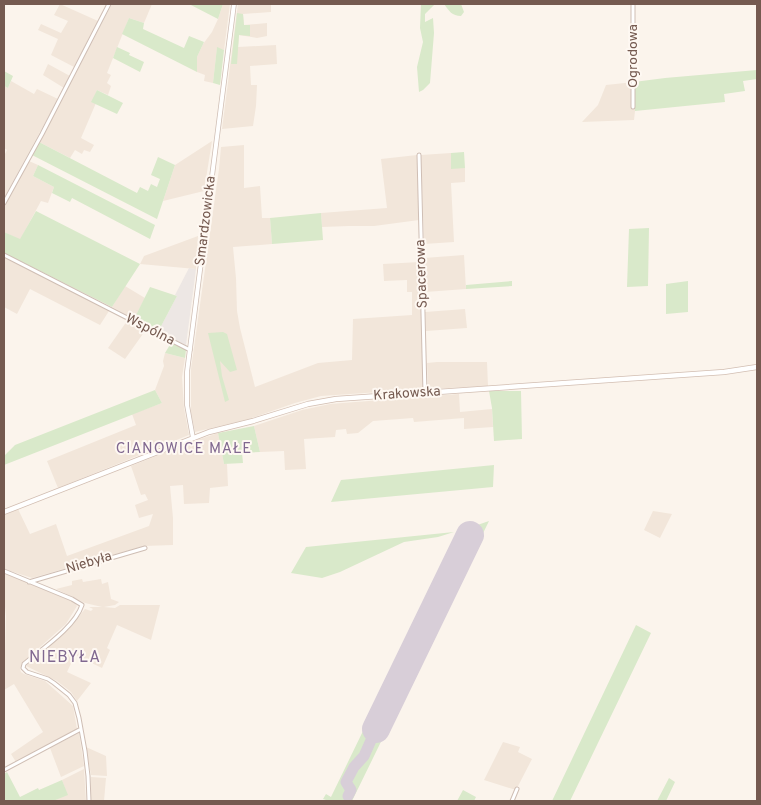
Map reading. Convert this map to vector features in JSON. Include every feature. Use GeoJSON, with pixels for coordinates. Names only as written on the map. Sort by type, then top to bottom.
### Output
{"type":"FeatureCollection","features":[{"type":"Feature","properties":{"kind":"main road","name":"Krakowska"},"geometry":{"type":"LineString","coordinates":[[4,512],[193,438],[308,404],[336,399],[724,372],[757,367]]}},
{"type":"Feature","properties":{"kind":"street"},"geometry":{"type":"LineString","coordinates":[[4,203],[109,4]]}},
{"type":"Feature","properties":{"kind":"street","name":"Smardzowicka"},"geometry":{"type":"LineString","coordinates":[[193,438],[188,415],[186,378],[234,4]]}},
{"type":"Feature","properties":{"kind":"street","name":"Ogrodowa"},"geometry":{"type":"LineString","coordinates":[[633,4],[633,108]]}},
{"type":"Feature","properties":{"kind":"street","name":"Spacerowa"},"geometry":{"type":"LineString","coordinates":[[419,155],[425,393]]}},
{"type":"Feature","properties":{"kind":"street","name":"Wspólna"},"geometry":{"type":"LineString","coordinates":[[4,255],[190,350]]}},
{"type":"Feature","properties":{"kind":"street","name":"Niebyła"},"geometry":{"type":"LineString","coordinates":[[31,581],[145,548]]}},
{"type":"Feature","properties":{"kind":"street"},"geometry":{"type":"LineString","coordinates":[[4,571],[31,581],[82,605],[76,617],[65,630],[24,664],[24,670],[48,679],[69,695],[75,703],[88,776],[89,801]]}},
{"type":"Feature","properties":{"kind":"street"},"geometry":{"type":"LineString","coordinates":[[4,770],[81,729]]}},
{"type":"Feature","properties":{"kind":"street"},"geometry":{"type":"LineString","coordinates":[[512,801],[517,789]]}},
{"type":"Feature","properties":{"kind":"shaded area"},"geometry":{"type":"Polygon","coordinates":[[[60,4],[98,21],[74,67],[51,55],[58,39],[38,30],[41,24],[61,33],[68,21],[54,15],[60,4]]]}},
{"type":"Feature","properties":{"kind":"shaded area"},"geometry":{"type":"Polygon","coordinates":[[[112,4],[152,4],[144,23],[129,18],[107,73],[111,75],[107,83],[111,86],[108,95],[97,90],[92,102],[96,103],[81,138],[94,145],[90,152],[84,150],[82,154],[75,150],[70,158],[39,142],[112,4]]]}},
{"type":"Feature","properties":{"kind":"shaded area"},"geometry":{"type":"Polygon","coordinates":[[[223,4],[230,4],[224,50],[217,48],[213,83],[204,81],[205,75],[197,72],[197,57],[203,44],[212,32],[223,4]]]}},
{"type":"Feature","properties":{"kind":"shaded area"},"geometry":{"type":"Polygon","coordinates":[[[238,4],[271,4],[271,12],[243,14],[244,25],[267,23],[267,36],[257,38],[239,35],[238,47],[276,45],[277,64],[250,66],[251,85],[257,85],[253,126],[222,129],[238,4]]]}},
{"type":"Feature","properties":{"kind":"shaded area"},"geometry":{"type":"Polygon","coordinates":[[[48,64],[70,76],[64,88],[43,75],[48,64]]]}},
{"type":"Feature","properties":{"kind":"shaded area"},"geometry":{"type":"Polygon","coordinates":[[[11,81],[34,94],[37,89],[58,99],[5,196],[4,156],[7,150],[4,148],[4,86],[8,88],[11,81]]]}},
{"type":"Feature","properties":{"kind":"shaded area"},"geometry":{"type":"Polygon","coordinates":[[[634,82],[634,120],[582,122],[598,105],[606,85],[634,82]]]}},
{"type":"Feature","properties":{"kind":"shaded area"},"geometry":{"type":"Polygon","coordinates":[[[212,141],[204,191],[163,201],[175,165],[212,141]]]}},
{"type":"Feature","properties":{"kind":"shaded area"},"geometry":{"type":"Polygon","coordinates":[[[244,145],[244,188],[260,186],[262,218],[270,218],[272,244],[233,247],[237,311],[255,387],[318,363],[352,360],[353,319],[412,315],[412,292],[407,292],[407,280],[384,281],[383,264],[420,262],[424,389],[321,396],[249,419],[195,432],[191,413],[191,369],[221,147],[244,145]]]}},
{"type":"Feature","properties":{"kind":"shaded area"},"geometry":{"type":"Polygon","coordinates":[[[451,153],[451,168],[465,168],[465,182],[451,183],[454,242],[424,244],[421,155],[451,153]]]}},
{"type":"Feature","properties":{"kind":"shaded area"},"geometry":{"type":"Polygon","coordinates":[[[417,155],[419,220],[374,226],[322,227],[321,213],[387,208],[381,159],[417,155]]]}},
{"type":"Feature","properties":{"kind":"shaded area"},"geometry":{"type":"Polygon","coordinates":[[[29,161],[38,165],[33,176],[54,187],[48,203],[41,201],[20,240],[4,232],[4,207],[29,161]]]}},
{"type":"Feature","properties":{"kind":"shaded area"},"geometry":{"type":"Polygon","coordinates":[[[198,236],[196,269],[140,264],[144,256],[198,236]]]}},
{"type":"Feature","properties":{"kind":"shaded area"},"geometry":{"type":"Polygon","coordinates":[[[464,255],[466,289],[425,292],[424,258],[464,255]]]}},
{"type":"Feature","properties":{"kind":"shaded area"},"geometry":{"type":"Polygon","coordinates":[[[4,257],[109,311],[100,325],[30,289],[17,314],[4,307],[4,257]]]}},
{"type":"Feature","properties":{"kind":"shaded area"},"geometry":{"type":"Polygon","coordinates":[[[189,268],[196,269],[186,345],[158,332],[189,268]]]}},
{"type":"Feature","properties":{"kind":"shaded area"},"geometry":{"type":"Polygon","coordinates":[[[125,286],[145,298],[134,319],[112,307],[125,286]]]}},
{"type":"Feature","properties":{"kind":"shaded area"},"geometry":{"type":"Polygon","coordinates":[[[465,309],[467,328],[426,331],[425,312],[465,309]]]}},
{"type":"Feature","properties":{"kind":"shaded area"},"geometry":{"type":"Polygon","coordinates":[[[127,321],[145,331],[125,359],[108,348],[127,321]]]}},
{"type":"Feature","properties":{"kind":"shaded area"},"geometry":{"type":"Polygon","coordinates":[[[165,353],[185,358],[182,377],[184,408],[189,435],[58,488],[47,461],[136,425],[132,414],[162,403],[155,390],[164,366],[165,353]]]}},
{"type":"Feature","properties":{"kind":"shaded area"},"geometry":{"type":"Polygon","coordinates":[[[487,362],[488,386],[428,389],[427,363],[487,362]]]}},
{"type":"Feature","properties":{"kind":"shaded area"},"geometry":{"type":"Polygon","coordinates":[[[459,394],[460,412],[492,409],[493,427],[464,429],[464,418],[414,422],[413,418],[373,421],[358,433],[347,434],[346,429],[336,430],[335,437],[304,439],[306,469],[285,470],[284,451],[260,452],[254,426],[302,410],[330,404],[459,394]]]}},
{"type":"Feature","properties":{"kind":"shaded area"},"geometry":{"type":"Polygon","coordinates":[[[218,433],[224,464],[227,464],[228,486],[210,488],[209,503],[184,504],[183,485],[170,486],[173,545],[144,546],[32,578],[4,569],[4,515],[18,509],[30,534],[56,524],[67,556],[149,526],[153,514],[139,518],[135,505],[148,500],[145,494],[141,495],[131,466],[218,433]]]}},
{"type":"Feature","properties":{"kind":"shaded area"},"geometry":{"type":"Polygon","coordinates":[[[653,511],[672,514],[660,538],[644,530],[653,511]]]}},
{"type":"Feature","properties":{"kind":"shaded area"},"geometry":{"type":"Polygon","coordinates":[[[4,573],[74,602],[77,606],[66,624],[22,663],[20,669],[24,674],[45,681],[73,706],[77,729],[16,762],[11,754],[43,732],[14,684],[4,690],[6,616],[4,573]]]}},
{"type":"Feature","properties":{"kind":"shaded area"},"geometry":{"type":"Polygon","coordinates":[[[82,579],[83,582],[101,579],[102,584],[108,582],[111,599],[119,602],[115,605],[104,607],[160,605],[151,640],[117,625],[107,648],[110,650],[102,668],[75,655],[67,672],[91,683],[77,701],[71,692],[57,681],[26,666],[67,630],[85,609],[91,611],[93,609],[89,607],[102,607],[85,603],[56,589],[72,585],[72,581],[82,579]]]}},
{"type":"Feature","properties":{"kind":"shaded area"},"geometry":{"type":"Polygon","coordinates":[[[79,733],[84,766],[61,777],[50,748],[79,733]]]}},
{"type":"Feature","properties":{"kind":"shaded area"},"geometry":{"type":"Polygon","coordinates":[[[503,742],[520,747],[518,752],[532,759],[516,790],[484,780],[503,742]]]}},
{"type":"Feature","properties":{"kind":"shaded area"},"geometry":{"type":"Polygon","coordinates":[[[86,747],[106,756],[107,776],[91,775],[86,747]]]}},
{"type":"Feature","properties":{"kind":"shaded area"},"geometry":{"type":"Polygon","coordinates":[[[84,769],[86,801],[53,801],[67,794],[62,780],[84,769]]]}},
{"type":"Feature","properties":{"kind":"shaded area"},"geometry":{"type":"Polygon","coordinates":[[[91,777],[106,778],[104,801],[91,801],[91,777]]]}},
{"type":"Feature","properties":{"kind":"green space"},"geometry":{"type":"Polygon","coordinates":[[[189,4],[223,4],[218,19],[189,4]]]}},
{"type":"Feature","properties":{"kind":"green space"},"geometry":{"type":"Polygon","coordinates":[[[421,4],[435,4],[425,14],[425,22],[433,18],[434,33],[430,83],[419,92],[417,67],[423,42],[420,28],[421,4]]]}},
{"type":"Feature","properties":{"kind":"green space"},"geometry":{"type":"Polygon","coordinates":[[[444,4],[461,4],[464,12],[461,16],[455,15],[444,4]]]}},
{"type":"Feature","properties":{"kind":"green space"},"geometry":{"type":"Polygon","coordinates":[[[237,13],[243,14],[244,25],[250,25],[250,36],[239,35],[237,64],[231,64],[237,13]]]}},
{"type":"Feature","properties":{"kind":"green space"},"geometry":{"type":"Polygon","coordinates":[[[129,18],[144,23],[143,29],[184,48],[189,36],[204,42],[197,57],[197,72],[122,34],[129,18]]]}},
{"type":"Feature","properties":{"kind":"green space"},"geometry":{"type":"Polygon","coordinates":[[[117,47],[144,62],[140,72],[113,58],[117,47]]]}},
{"type":"Feature","properties":{"kind":"green space"},"geometry":{"type":"Polygon","coordinates":[[[217,47],[224,50],[220,85],[213,83],[217,47]]]}},
{"type":"Feature","properties":{"kind":"green space"},"geometry":{"type":"Polygon","coordinates":[[[757,70],[757,79],[743,81],[745,91],[724,94],[725,102],[635,111],[634,82],[757,70]]]}},
{"type":"Feature","properties":{"kind":"green space"},"geometry":{"type":"Polygon","coordinates":[[[4,71],[13,76],[8,88],[4,86],[4,71]]]}},
{"type":"Feature","properties":{"kind":"green space"},"geometry":{"type":"Polygon","coordinates":[[[97,90],[123,103],[117,114],[91,102],[97,90]]]}},
{"type":"Feature","properties":{"kind":"green space"},"geometry":{"type":"Polygon","coordinates":[[[39,142],[137,193],[140,187],[148,191],[151,184],[157,187],[160,179],[151,175],[158,157],[175,165],[157,219],[32,155],[39,142]]]}},
{"type":"Feature","properties":{"kind":"green space"},"geometry":{"type":"Polygon","coordinates":[[[464,152],[465,168],[451,169],[451,153],[464,152]]]}},
{"type":"Feature","properties":{"kind":"green space"},"geometry":{"type":"Polygon","coordinates":[[[38,165],[155,225],[150,239],[72,198],[70,202],[52,193],[54,187],[33,176],[38,165]]]}},
{"type":"Feature","properties":{"kind":"green space"},"geometry":{"type":"Polygon","coordinates":[[[36,211],[140,264],[112,307],[4,253],[4,232],[20,239],[36,211]]]}},
{"type":"Feature","properties":{"kind":"green space"},"geometry":{"type":"Polygon","coordinates":[[[321,213],[323,240],[272,244],[270,218],[321,213]]]}},
{"type":"Feature","properties":{"kind":"green space"},"geometry":{"type":"Polygon","coordinates":[[[649,228],[648,286],[627,287],[629,229],[649,228]]]}},
{"type":"Feature","properties":{"kind":"green space"},"geometry":{"type":"Polygon","coordinates":[[[512,281],[512,286],[466,289],[466,285],[512,281]]]}},
{"type":"Feature","properties":{"kind":"green space"},"geometry":{"type":"Polygon","coordinates":[[[688,281],[688,312],[666,314],[666,284],[688,281]]]}},
{"type":"Feature","properties":{"kind":"green space"},"geometry":{"type":"Polygon","coordinates":[[[150,287],[177,296],[158,332],[134,319],[150,287]]]}},
{"type":"Feature","properties":{"kind":"green space"},"geometry":{"type":"Polygon","coordinates":[[[223,332],[227,334],[237,370],[230,372],[220,361],[229,400],[225,402],[208,333],[223,332]]]}},
{"type":"Feature","properties":{"kind":"green space"},"geometry":{"type":"Polygon","coordinates":[[[171,343],[186,350],[185,358],[165,353],[171,343]]]}},
{"type":"Feature","properties":{"kind":"green space"},"geometry":{"type":"Polygon","coordinates":[[[155,390],[162,403],[4,465],[4,456],[15,445],[155,390]]]}},
{"type":"Feature","properties":{"kind":"green space"},"geometry":{"type":"Polygon","coordinates":[[[489,391],[521,391],[522,439],[494,441],[489,391]]]}},
{"type":"Feature","properties":{"kind":"green space"},"geometry":{"type":"Polygon","coordinates":[[[254,426],[260,452],[242,453],[243,463],[224,464],[218,433],[254,426]]]}},
{"type":"Feature","properties":{"kind":"green space"},"geometry":{"type":"Polygon","coordinates":[[[494,465],[493,487],[331,502],[341,480],[494,465]]]}},
{"type":"Feature","properties":{"kind":"green space"},"geometry":{"type":"Polygon","coordinates":[[[489,521],[352,801],[329,801],[323,799],[326,794],[331,797],[460,531],[489,521]]]}},
{"type":"Feature","properties":{"kind":"green space"},"geometry":{"type":"Polygon","coordinates":[[[454,532],[438,537],[404,542],[340,572],[322,578],[291,573],[306,547],[454,532]]]}},
{"type":"Feature","properties":{"kind":"green space"},"geometry":{"type":"Polygon","coordinates":[[[636,625],[651,633],[570,801],[552,801],[636,625]]]}},
{"type":"Feature","properties":{"kind":"green space"},"geometry":{"type":"Polygon","coordinates":[[[7,772],[20,797],[38,788],[39,790],[62,780],[68,795],[53,801],[4,801],[4,774],[7,772]]]}},
{"type":"Feature","properties":{"kind":"green space"},"geometry":{"type":"Polygon","coordinates":[[[669,778],[675,782],[666,801],[657,801],[669,778]]]}},
{"type":"Feature","properties":{"kind":"green space"},"geometry":{"type":"Polygon","coordinates":[[[463,790],[476,797],[474,801],[457,801],[463,790]]]}},
{"type":"Feature","properties":{"kind":"taxiway"},"geometry":{"type":"LineString","coordinates":[[348,796],[351,790],[346,782],[354,767],[364,756],[376,729]]}},
{"type":"Feature","properties":{"kind":"runway"},"geometry":{"type":"LineString","coordinates":[[376,729],[470,535]]}},
{"type":"Feature","properties":{"kind":"district","name":"CIANOWICE MAŁE"},"geometry":{"type":"Point","coordinates":[184,449]}},
{"type":"Feature","properties":{"kind":"district","name":"NIEBYŁA"},"geometry":{"type":"Point","coordinates":[65,658]}}]}
